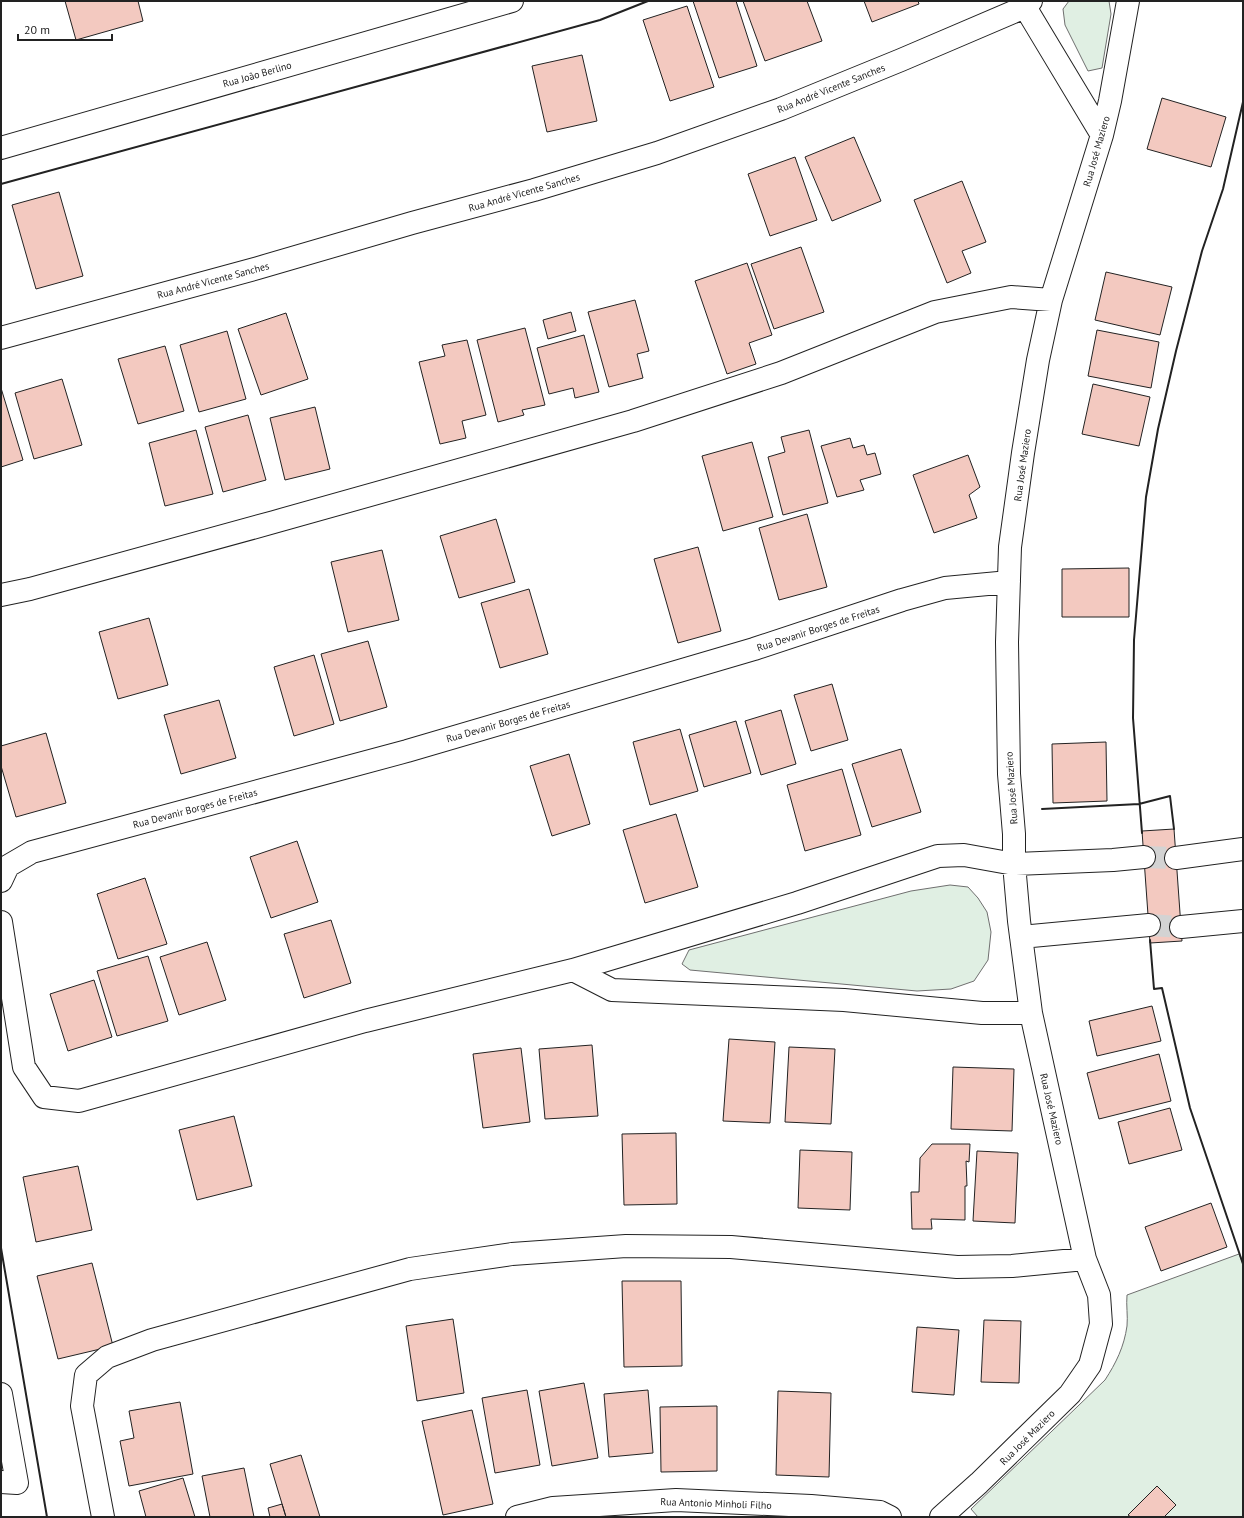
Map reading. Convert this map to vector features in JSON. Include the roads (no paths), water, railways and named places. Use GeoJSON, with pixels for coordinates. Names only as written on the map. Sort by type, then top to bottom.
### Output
{"type":"FeatureCollection","features":[{"type":"Feature","properties":{"kind":"street","name":"Rua João Berlino"},"geometry":{"type":"LineString","coordinates":[[1,148],[512,1]]}},
{"type":"Feature","properties":{"kind":"street","name":"Rua José Maziero"},"geometry":{"type":"LineString","coordinates":[[941,1517],[979,1483],[1070,1394],[1090,1365],[1101,1324],[1099,1295],[1085,1259],[1031,1013],[1021,936],[1014,864],[1014,834],[1009,766],[1007,642],[1010,547],[1038,360],[1050,300],[1102,135],[1110,101],[1128,1]]}},
{"type":"Feature","properties":{"kind":"street"},"geometry":{"type":"LineString","coordinates":[[1028,4],[1102,135]]}},
{"type":"Feature","properties":{"kind":"street","name":"Rua André Vicente Sanches"},"geometry":{"type":"LineString","coordinates":[[1,338],[258,268],[412,223],[534,190],[657,153],[781,109],[902,60],[1028,4]]}},
{"type":"Feature","properties":{"kind":"street"},"geometry":{"type":"LineString","coordinates":[[1,595],[30,589],[251,529],[634,421],[781,373],[935,312],[1011,297],[1050,300]]}},
{"type":"Feature","properties":{"kind":"street","name":"Rua Devanir Borges de Freitas"},"geometry":{"type":"LineString","coordinates":[[4,874],[32,852],[407,751],[754,649],[945,588],[1009,582]]}},
{"type":"Feature","properties":{"kind":"street"},"geometry":{"type":"LineString","coordinates":[[1176,858],[1243,849]]}},
{"type":"Feature","properties":{"kind":"street"},"geometry":{"type":"LineString","coordinates":[[1,922],[24,1067],[44,1097],[79,1101],[128,1086],[365,1021],[573,970],[797,903],[938,856],[964,855],[1014,864],[1113,860],[1144,857]]}},
{"type":"Feature","properties":{"kind":"street"},"geometry":{"type":"LineString","coordinates":[[1182,927],[1243,921]]}},
{"type":"Feature","properties":{"kind":"street"},"geometry":{"type":"LineString","coordinates":[[1021,936],[1149,925]]}},
{"type":"Feature","properties":{"kind":"street"},"geometry":{"type":"LineString","coordinates":[[573,970],[612,990],[844,1000],[982,1013],[1031,1013]]}},
{"type":"Feature","properties":{"kind":"street"},"geometry":{"type":"LineString","coordinates":[[103,1517],[82,1406],[86,1375],[106,1357],[152,1340],[410,1269],[512,1254],[626,1246],[731,1247],[957,1267],[1012,1266],[1085,1259]]}},
{"type":"Feature","properties":{"kind":"street"},"geometry":{"type":"LineString","coordinates":[[1,1394],[17,1483],[1,1482]]}},
{"type":"Feature","properties":{"kind":"street","name":"Rua Antonio Minholi Filho"},"geometry":{"type":"LineString","coordinates":[[517,1517],[553,1508],[676,1500],[811,1506],[880,1512],[890,1517]]}},
{"type":"Feature","properties":{"kind":"tunnel"},"geometry":{"type":"LineString","coordinates":[[1144,857],[1176,858]]}},
{"type":"Feature","properties":{"kind":"tunnel"},"geometry":{"type":"LineString","coordinates":[[1149,925],[1181,927]]}}]}
